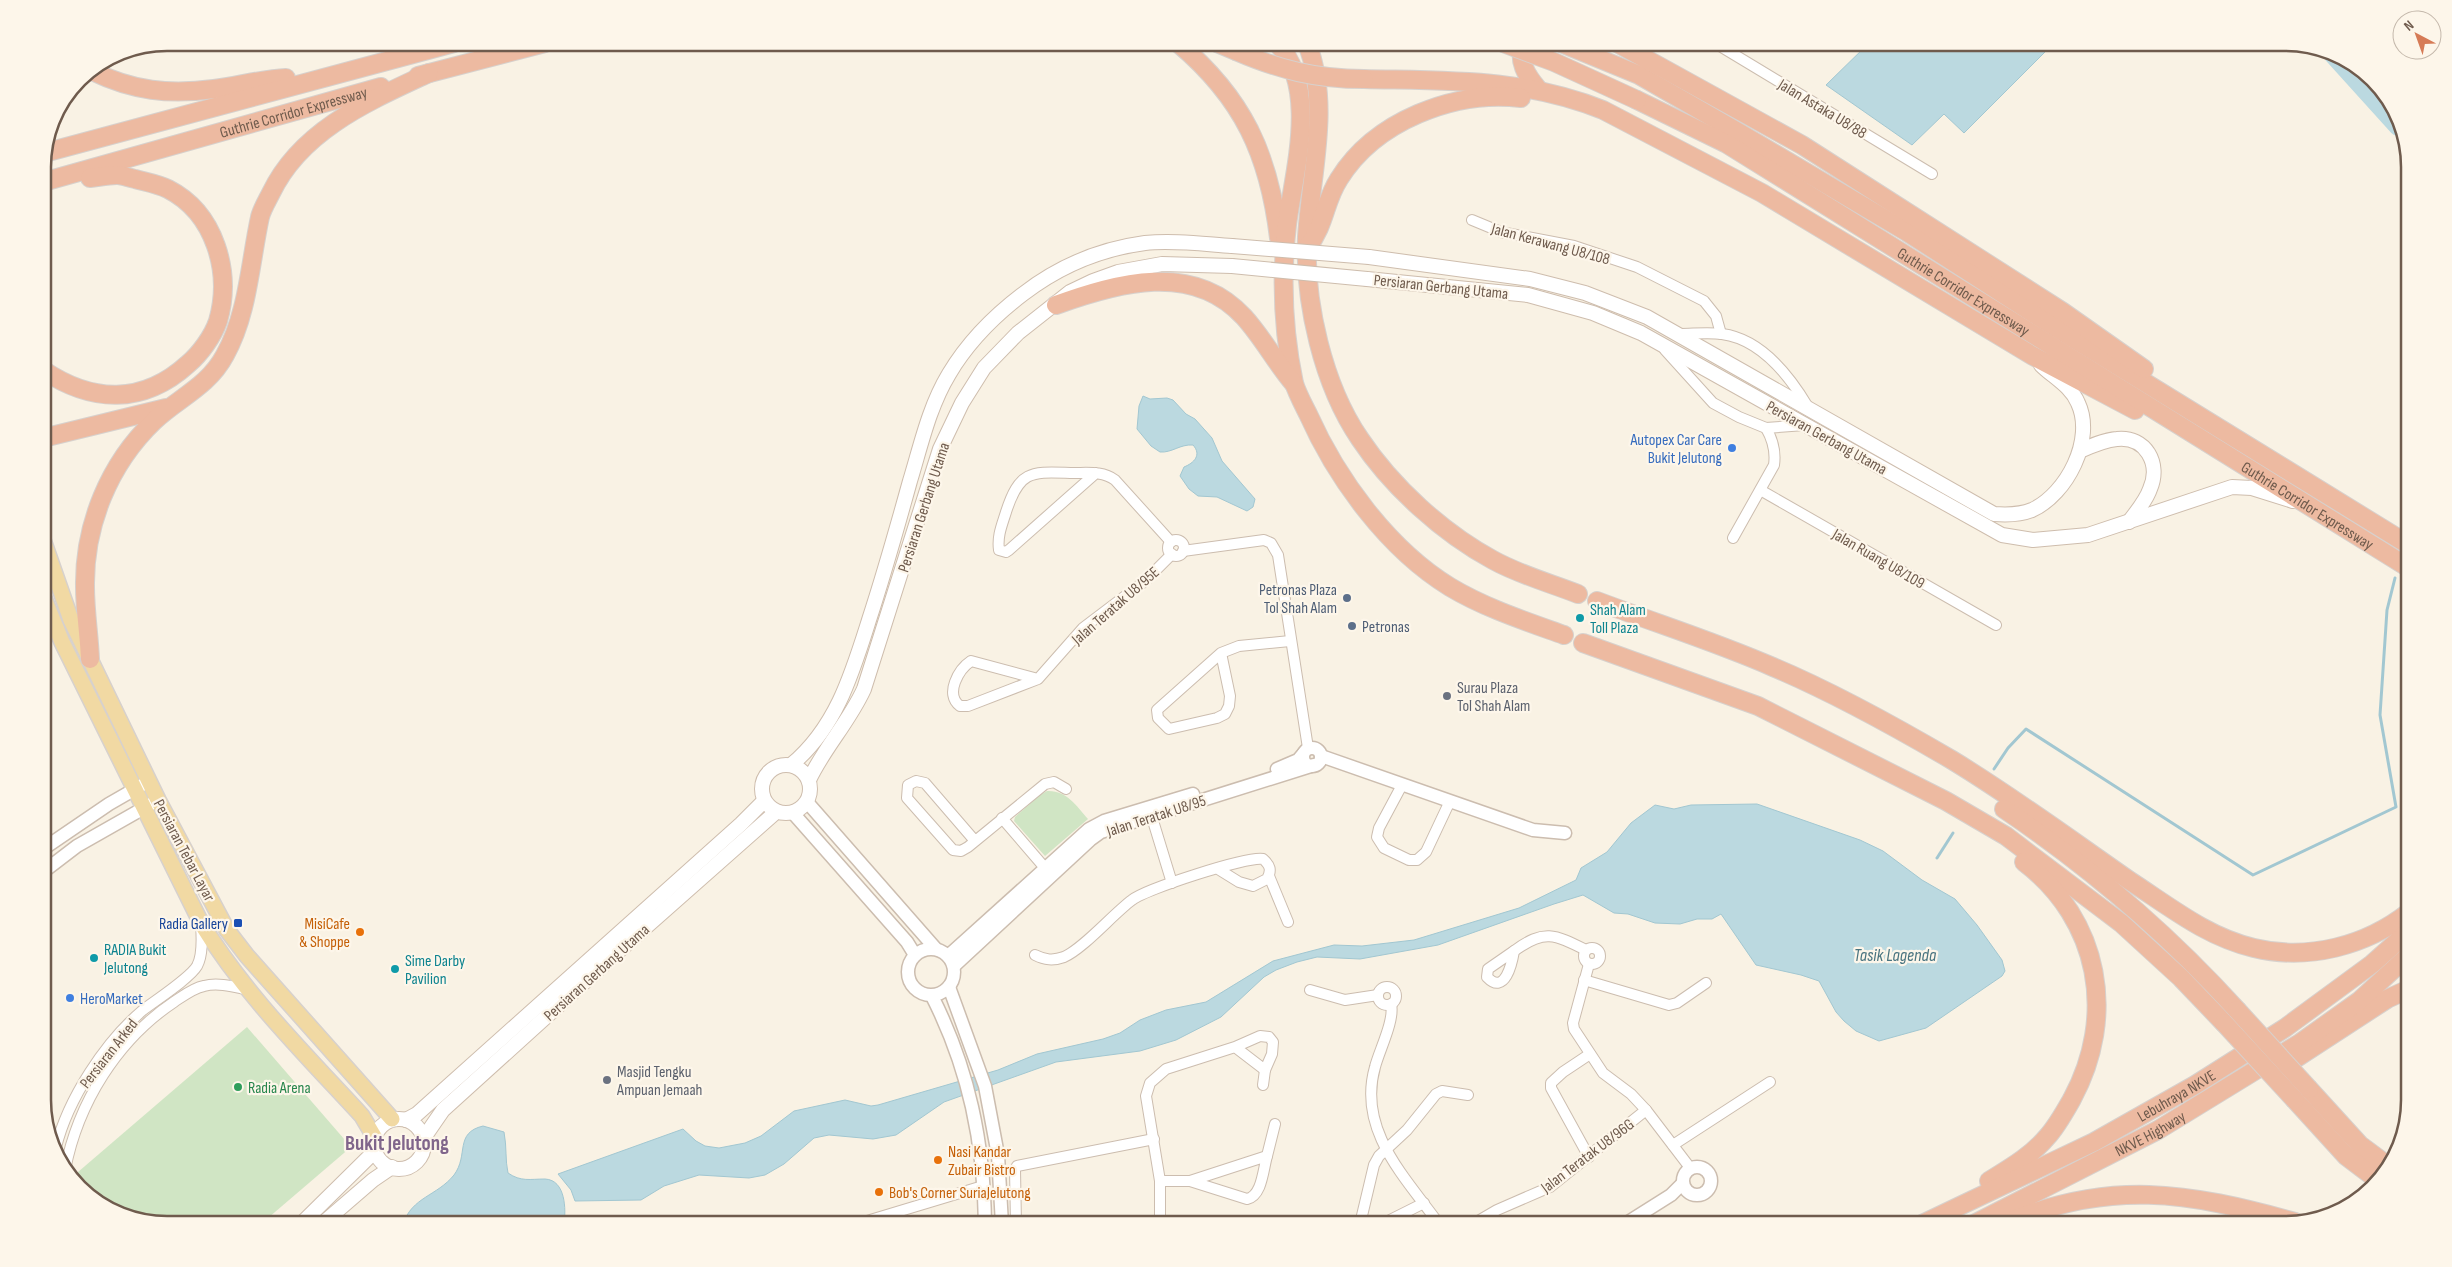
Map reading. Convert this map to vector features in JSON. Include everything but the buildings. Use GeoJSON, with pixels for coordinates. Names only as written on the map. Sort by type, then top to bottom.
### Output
{"type":"FeatureCollection","features":[{"type":"Feature","properties":{"kind":"highway","name":"Guthrie Corridor Expressway"},"geometry":{"type":"LineString","coordinates":[[52,151],[421,51]]}},
{"type":"Feature","properties":{"kind":"highway","name":"Guthrie Corridor Expressway"},"geometry":{"type":"LineString","coordinates":[[51,180],[512,51]]}},
{"type":"Feature","properties":{"kind":"highway"},"geometry":{"type":"LineString","coordinates":[[1187,51],[1226,90],[1252,134],[1265,166],[1275,200],[1280,245],[1284,255]]}},
{"type":"Feature","properties":{"kind":"highway"},"geometry":{"type":"LineString","coordinates":[[1236,51],[1280,69],[1331,78],[1475,81],[1538,89],[1577,99],[1603,110],[1762,193],[2033,356],[2136,411],[2154,417],[2169,418]]}},
{"type":"Feature","properties":{"kind":"highway"},"geometry":{"type":"LineString","coordinates":[[1283,51],[1293,67],[1300,106],[1296,168],[1284,255],[1284,316],[1295,385]]}},
{"type":"Feature","properties":{"kind":"highway"},"geometry":{"type":"LineString","coordinates":[[1310,51],[1315,68],[1319,122],[1319,142],[1307,248],[1312,312],[1331,379],[1349,419],[1370,453],[1436,521],[1468,546],[1510,569],[1578,594]]}},
{"type":"Feature","properties":{"kind":"highway"},"geometry":{"type":"LineString","coordinates":[[1522,51],[1521,62],[1525,73],[1538,89]]}},
{"type":"Feature","properties":{"kind":"highway","name":"Guthrie Corridor Expressway"},"geometry":{"type":"LineString","coordinates":[[1526,51],[1554,62],[1727,144],[2401,563]]}},
{"type":"Feature","properties":{"kind":"highway","name":"Guthrie Corridor Expressway"},"geometry":{"type":"LineString","coordinates":[[1583,51],[1639,74],[1907,232],[2054,326],[2401,540]]}},
{"type":"Feature","properties":{"kind":"highway"},"geometry":{"type":"LineString","coordinates":[[1633,51],[1802,145],[1947,236],[2063,312],[2168,385],[2186,408]]}},
{"type":"Feature","properties":{"kind":"highway"},"geometry":{"type":"LineString","coordinates":[[90,659],[85,587],[88,548],[94,517],[105,490],[138,438],[156,420],[216,372],[235,338],[261,214],[280,175],[311,139],[371,100],[430,73]]}},
{"type":"Feature","properties":{"kind":"highway"},"geometry":{"type":"LineString","coordinates":[[98,74],[118,84],[161,92],[213,89],[280,78],[324,77]]}},
{"type":"Feature","properties":{"kind":"highway"},"geometry":{"type":"LineString","coordinates":[[1307,248],[1322,224],[1334,188],[1353,160],[1372,140],[1390,127],[1423,112],[1477,98],[1507,96],[1527,98],[1632,126]]}},
{"type":"Feature","properties":{"kind":"highway"},"geometry":{"type":"LineString","coordinates":[[51,376],[81,391],[109,396],[134,394],[150,389],[178,374],[194,359],[218,322],[222,296],[223,270],[214,239],[201,217],[186,202],[168,189],[117,175],[84,179],[68,176]]}},
{"type":"Feature","properties":{"kind":"highway"},"geometry":{"type":"LineString","coordinates":[[1056,305],[1097,290],[1144,281],[1163,281],[1196,286],[1224,300],[1240,313],[1295,385],[1318,437],[1362,506],[1412,560],[1468,597],[1564,635]]}},
{"type":"Feature","properties":{"kind":"highway"},"geometry":{"type":"LineString","coordinates":[[51,436],[178,404]]}},
{"type":"Feature","properties":{"kind":"highway"},"geometry":{"type":"LineString","coordinates":[[1597,601],[1756,660],[1813,685],[1885,722],[1977,776],[2183,917],[2208,932],[2239,944],[2265,950],[2292,952],[2334,949],[2370,936],[2401,917]]}},
{"type":"Feature","properties":{"kind":"highway"},"geometry":{"type":"LineString","coordinates":[[1583,643],[1758,706],[1946,801],[2032,853],[2121,923],[2182,978],[2346,1156],[2372,1176]]}},
{"type":"Feature","properties":{"kind":"highway"},"geometry":{"type":"LineString","coordinates":[[1977,776],[1997,805],[2129,904],[2198,967],[2360,1145],[2382,1162]]}},
{"type":"Feature","properties":{"kind":"highway"},"geometry":{"type":"LineString","coordinates":[[1948,1211],[2028,1155],[2046,1138],[2060,1120],[2082,1080],[2094,1041],[2098,1006],[2093,966],[2084,937],[2068,907],[2044,879],[1996,837],[1989,826]]}},
{"type":"Feature","properties":{"kind":"highway","name":"Lebuhraya NKVE"},"geometry":{"type":"LineString","coordinates":[[1938,1216],[2094,1142],[2195,1085],[2310,1010],[2372,964],[2401,939]]}},
{"type":"Feature","properties":{"kind":"highway","name":"NKVE Highway"},"geometry":{"type":"LineString","coordinates":[[1990,1216],[2158,1130],[2327,1025],[2360,1001],[2401,963]]}},
{"type":"Feature","properties":{"kind":"highway"},"geometry":{"type":"LineString","coordinates":[[2158,1130],[2236,1094],[2297,1059],[2388,999],[2401,993]]}},
{"type":"Feature","properties":{"kind":"highway"},"geometry":{"type":"LineString","coordinates":[[2025,1216],[2065,1202],[2124,1194],[2150,1193],[2216,1201],[2272,1216]]}},
{"type":"Feature","properties":{"kind":"main road","name":"Persiaran Gerbang Utama"},"geometry":{"type":"LineString","coordinates":[[308,1216],[375,1144],[384,1124],[424,1107],[742,824],[764,801],[762,785],[769,772],[783,765],[791,765],[811,746],[846,692],[882,580],[931,410],[948,376],[973,340],[997,315],[1049,276],[1083,260],[1115,249],[1152,242],[1232,246],[1369,257],[1540,281],[1585,293],[1646,317],[1994,514],[2013,515],[2039,506],[2058,489],[2080,451],[2084,435],[2079,404],[2067,387],[2033,356]]}},
{"type":"Feature","properties":{"kind":"main road","name":"Persiaran Gerbang Utama"},"geometry":{"type":"LineString","coordinates":[[807,802],[810,787],[809,780],[822,756],[849,719],[864,689],[940,449],[962,403],[984,368],[1018,332],[1056,305],[1070,292],[1118,272],[1162,264],[1232,266],[1528,294],[1594,313],[1641,333],[2002,534],[2033,540],[2061,539],[2088,535],[2232,487],[2242,486],[2312,508]]}},
{"type":"Feature","properties":{"kind":"main road"},"geometry":{"type":"LineString","coordinates":[[2080,451],[2105,441],[2126,439],[2136,443],[2152,458],[2155,467],[2151,489],[2129,522]]}},
{"type":"Feature","properties":{"kind":"main road","name":"Persiaran Tebar Layar"},"geometry":{"type":"LineString","coordinates":[[51,563],[71,620],[158,800],[227,930],[240,948],[399,1119]]}},
{"type":"Feature","properties":{"kind":"main road","name":"Persiaran Tebar Layar"},"geometry":{"type":"LineString","coordinates":[[51,615],[62,642],[201,924],[214,945],[250,990],[362,1116],[375,1144]]}},
{"type":"Feature","properties":{"kind":"main road"},"geometry":{"type":"LineString","coordinates":[[791,765],[805,773],[809,780]]}},
{"type":"Feature","properties":{"kind":"main road"},"geometry":{"type":"LineString","coordinates":[[764,801],[776,812],[793,813],[807,802]]}},
{"type":"Feature","properties":{"kind":"main road","name":"Persiaran Gerbang Utama"},"geometry":{"type":"LineString","coordinates":[[331,1216],[373,1180],[392,1168],[404,1168],[417,1161],[421,1154],[424,1139],[443,1110],[776,812]]}},
{"type":"Feature","properties":{"kind":"main road"},"geometry":{"type":"LineString","coordinates":[[399,1119],[418,1127],[424,1139]]}},
{"type":"Feature","properties":{"kind":"main road"},"geometry":{"type":"LineString","coordinates":[[375,1144],[383,1163],[392,1168]]}},
{"type":"Feature","properties":{"kind":"street","name":"Jalan Astaka U8/88"},"geometry":{"type":"LineString","coordinates":[[1730,51],[1932,174]]}},
{"type":"Feature","properties":{"kind":"street","name":"Jalan Kerawang U8/108"},"geometry":{"type":"LineString","coordinates":[[1472,220],[1501,232],[1574,246],[1637,267],[1704,301],[1716,316],[1722,334]]}},
{"type":"Feature","properties":{"kind":"street"},"geometry":{"type":"LineString","coordinates":[[1678,334],[1722,334],[1735,337],[1758,348],[1780,367],[1798,389],[1808,408]]}},
{"type":"Feature","properties":{"kind":"street"},"geometry":{"type":"LineString","coordinates":[[1660,344],[1714,403],[1739,417],[1766,428],[1805,425]]}},
{"type":"Feature","properties":{"kind":"street"},"geometry":{"type":"LineString","coordinates":[[1733,538],[1762,491],[1774,465],[1776,453],[1772,437],[1766,428]]}},
{"type":"Feature","properties":{"kind":"street"},"geometry":{"type":"LineString","coordinates":[[1096,473],[1009,550],[1006,552],[999,550],[998,538],[1013,490],[1024,478],[1038,472],[1096,473],[1108,475],[1115,480],[1171,542]]}},
{"type":"Feature","properties":{"kind":"street","name":"Jalan Ruang U8/109"},"geometry":{"type":"LineString","coordinates":[[1762,491],[1996,625]]}},
{"type":"Feature","properties":{"kind":"street"},"geometry":{"type":"LineString","coordinates":[[1171,542],[1176,540],[1181,542],[1184,546],[1184,551]]}},
{"type":"Feature","properties":{"kind":"street"},"geometry":{"type":"LineString","coordinates":[[1171,542],[1169,549],[1172,554],[1178,555],[1184,551],[1264,540],[1270,543],[1278,555],[1306,751],[1306,764],[1318,761],[1402,785],[1533,830],[1565,833]]}},
{"type":"Feature","properties":{"kind":"street","name":"Jalan Teratak U8/95E"},"geometry":{"type":"LineString","coordinates":[[1038,679],[971,661],[959,672],[953,696],[960,706],[968,706],[1038,679],[1084,628],[1145,581],[1172,554]]}},
{"type":"Feature","properties":{"kind":"street"},"geometry":{"type":"LineString","coordinates":[[1221,653],[1230,696],[1230,706],[1225,714],[1217,718],[1169,729],[1158,718],[1157,710],[1221,653],[1239,646],[1290,641]]}},
{"type":"Feature","properties":{"kind":"street","name":"Jalan Teratak U8/95"},"geometry":{"type":"LineString","coordinates":[[951,961],[1090,840],[1108,829],[1150,812],[1287,766],[1298,760],[1306,751]]}},
{"type":"Feature","properties":{"kind":"street","name":"Jalan Teratak U8/95"},"geometry":{"type":"LineString","coordinates":[[951,961],[1045,868],[1088,829],[1104,821],[1150,812],[1318,761]]}},
{"type":"Feature","properties":{"kind":"street"},"geometry":{"type":"LineString","coordinates":[[51,844],[135,788],[149,781]]}},
{"type":"Feature","properties":{"kind":"street"},"geometry":{"type":"LineString","coordinates":[[975,841],[925,783],[916,781],[908,785],[907,798],[953,850],[961,851],[975,841],[1045,784],[1054,782],[1066,789]]}},
{"type":"Feature","properties":{"kind":"street"},"geometry":{"type":"LineString","coordinates":[[1402,785],[1377,837],[1384,848],[1409,860],[1418,860],[1426,852],[1450,801]]}},
{"type":"Feature","properties":{"kind":"street"},"geometry":{"type":"LineString","coordinates":[[51,866],[77,846],[158,800]]}},
{"type":"Feature","properties":{"kind":"street"},"geometry":{"type":"LineString","coordinates":[[807,802],[936,949],[951,961],[953,981],[949,987],[932,996],[916,991],[908,977],[910,961],[915,955],[921,950],[936,949]]}},
{"type":"Feature","properties":{"kind":"street"},"geometry":{"type":"LineString","coordinates":[[1150,812],[1172,883]]}},
{"type":"Feature","properties":{"kind":"street"},"geometry":{"type":"LineString","coordinates":[[793,813],[907,942],[915,955]]}},
{"type":"Feature","properties":{"kind":"street"},"geometry":{"type":"LineString","coordinates":[[1002,818],[1045,868]]}},
{"type":"Feature","properties":{"kind":"street"},"geometry":{"type":"LineString","coordinates":[[1035,955],[1045,959],[1065,957],[1132,899],[1146,891],[1260,858],[1269,864],[1269,876],[1288,922]]}},
{"type":"Feature","properties":{"kind":"street"},"geometry":{"type":"LineString","coordinates":[[1218,869],[1239,882],[1248,885],[1262,883],[1269,876]]}},
{"type":"Feature","properties":{"kind":"street","name":"Persiaran Arked"},"geometry":{"type":"LineString","coordinates":[[58,1139],[76,1094],[103,1054],[139,1014],[190,975],[198,965],[201,948],[201,924]]}},
{"type":"Feature","properties":{"kind":"street"},"geometry":{"type":"LineString","coordinates":[[1514,951],[1528,940],[1537,936],[1548,936],[1566,940],[1586,950],[1595,948],[1600,955],[1597,963],[1589,964],[1573,1023],[1603,1073],[1631,1094],[1646,1110],[1691,1169]]}},
{"type":"Feature","properties":{"kind":"street"},"geometry":{"type":"LineString","coordinates":[[1584,980],[1669,1005],[1677,1003],[1706,982]]}},
{"type":"Feature","properties":{"kind":"street","name":"Persiaran Arked"},"geometry":{"type":"LineString","coordinates":[[68,1159],[77,1124],[90,1096],[108,1067],[148,1022],[166,1007],[201,986],[226,986],[250,990]]}},
{"type":"Feature","properties":{"kind":"street"},"geometry":{"type":"LineString","coordinates":[[949,987],[985,1086],[993,1120],[998,1155],[1002,1216]]}},
{"type":"Feature","properties":{"kind":"street"},"geometry":{"type":"LineString","coordinates":[[1310,990],[1345,1000],[1378,995],[1383,988],[1391,988],[1395,992],[1396,998],[1391,1004],[1391,1015],[1374,1069],[1371,1089],[1372,1112],[1377,1133],[1386,1150],[1433,1216]]}},
{"type":"Feature","properties":{"kind":"street"},"geometry":{"type":"LineString","coordinates":[[1378,995],[1382,1003],[1391,1004]]}},
{"type":"Feature","properties":{"kind":"street"},"geometry":{"type":"LineString","coordinates":[[932,996],[960,1060],[969,1090],[977,1125],[985,1216]]}},
{"type":"Feature","properties":{"kind":"street"},"geometry":{"type":"LineString","coordinates":[[1160,1216],[1160,1181],[1146,1096],[1147,1089],[1153,1079],[1166,1069],[1235,1047],[1260,1036],[1269,1037],[1273,1042],[1272,1054],[1264,1070],[1263,1085]]}},
{"type":"Feature","properties":{"kind":"street"},"geometry":{"type":"LineString","coordinates":[[1235,1047],[1264,1070]]}},
{"type":"Feature","properties":{"kind":"street"},"geometry":{"type":"LineString","coordinates":[[1589,1157],[1551,1088],[1551,1083],[1563,1072],[1590,1054]]}},
{"type":"Feature","properties":{"kind":"street"},"geometry":{"type":"LineString","coordinates":[[1673,1145],[1770,1082]]}},
{"type":"Feature","properties":{"kind":"street"},"geometry":{"type":"LineString","coordinates":[[1362,1216],[1374,1165],[1386,1150],[1408,1130],[1436,1094],[1442,1091],[1468,1095]]}},
{"type":"Feature","properties":{"kind":"street","name":"Jalan Teratak U8/96G"},"geometry":{"type":"LineString","coordinates":[[1487,1216],[1550,1187],[1646,1110]]}},
{"type":"Feature","properties":{"kind":"street"},"geometry":{"type":"LineString","coordinates":[[1160,1181],[1190,1181],[1247,1199],[1251,1198],[1257,1192],[1276,1124]]}},
{"type":"Feature","properties":{"kind":"street"},"geometry":{"type":"LineString","coordinates":[[1016,1216],[1014,1170],[1017,1166],[1154,1139]]}},
{"type":"Feature","properties":{"kind":"street"},"geometry":{"type":"LineString","coordinates":[[1190,1181],[1267,1156]]}},
{"type":"Feature","properties":{"kind":"street"},"geometry":{"type":"LineString","coordinates":[[1702,1168],[1707,1172],[1711,1180],[1710,1186],[1704,1193],[1699,1195],[1687,1188],[1685,1175],[1691,1169],[1702,1168]]}},
{"type":"Feature","properties":{"kind":"street"},"geometry":{"type":"LineString","coordinates":[[883,1216],[983,1186]]}},
{"type":"Feature","properties":{"kind":"street"},"geometry":{"type":"LineString","coordinates":[[1637,1216],[1671,1194],[1687,1188]]}},
{"type":"Feature","properties":{"kind":"street"},"geometry":{"type":"LineString","coordinates":[[1649,1216],[1687,1188]]}},
{"type":"Feature","properties":{"kind":"street"},"geometry":{"type":"LineString","coordinates":[[1398,1216],[1424,1203]]}},
{"type":"Feature","properties":{"kind":"green space"},"geometry":{"type":"Polygon","coordinates":[[[1047,791],[1060,793],[1070,799],[1088,819],[1045,856],[1014,821],[1015,817],[1047,791]]]}},
{"type":"Feature","properties":{"kind":"green space","name":"Radia Arena"},"geometry":{"type":"Polygon","coordinates":[[[247,1027],[351,1147],[270,1216],[168,1216],[145,1214],[116,1204],[103,1196],[91,1187],[78,1172],[247,1027]]]}},
{"type":"Feature","properties":{"kind":"water"},"geometry":{"type":"Polygon","coordinates":[[[1861,51],[2046,51],[1964,133],[1944,114],[1912,145],[1826,85],[1861,51]]]}},
{"type":"Feature","properties":{"kind":"water"},"geometry":{"type":"Polygon","coordinates":[[[1143,396],[1150,399],[1167,398],[1173,400],[1186,414],[1195,419],[1212,438],[1222,461],[1255,499],[1253,507],[1247,511],[1217,497],[1198,496],[1189,489],[1180,476],[1184,467],[1196,458],[1196,449],[1193,445],[1188,445],[1160,452],[1151,446],[1137,429],[1139,406],[1143,396]]]}},
{"type":"Feature","properties":{"kind":"water","name":"Tasik Lagenda"},"geometry":{"type":"Polygon","coordinates":[[[1757,804],[1860,840],[1883,851],[1922,880],[1955,899],[1977,925],[2002,960],[2005,971],[2002,976],[1926,1028],[1879,1041],[1856,1031],[1844,1021],[1836,1012],[1819,981],[1756,965],[1721,914],[1712,919],[1697,919],[1680,924],[1655,923],[1628,914],[1614,913],[1583,895],[1438,945],[1360,959],[1317,957],[1297,962],[1264,977],[1221,1017],[1176,1040],[1140,1051],[1056,1062],[944,1102],[896,1135],[873,1139],[829,1135],[814,1138],[784,1164],[765,1175],[749,1178],[699,1175],[664,1186],[641,1200],[575,1201],[571,1190],[558,1174],[683,1129],[696,1141],[705,1146],[719,1148],[745,1143],[761,1136],[794,1111],[845,1100],[871,1106],[878,1105],[998,1070],[1037,1054],[1103,1039],[1120,1033],[1140,1020],[1166,1010],[1206,1002],[1273,961],[1334,945],[1362,946],[1414,940],[1519,908],[1576,880],[1581,868],[1607,852],[1631,823],[1655,805],[1674,809],[1691,805],[1757,804]]]}},
{"type":"Feature","properties":{"kind":"water"},"geometry":{"type":"Polygon","coordinates":[[[483,1126],[504,1132],[508,1173],[521,1179],[545,1179],[557,1184],[563,1197],[565,1216],[407,1216],[412,1208],[440,1188],[454,1175],[461,1160],[465,1139],[474,1129],[483,1126]]]}},
{"type":"Feature","properties":{"kind":"waterway"},"geometry":{"type":"LineString","coordinates":[[2345,69],[2390,118]]}},
{"type":"Feature","properties":{"kind":"waterway"},"geometry":{"type":"LineString","coordinates":[[1994,769],[2008,748],[2026,729],[2253,875],[2396,807],[2380,715],[2387,610],[2395,578]]}},
{"type":"Feature","properties":{"kind":"waterway"},"geometry":{"type":"LineString","coordinates":[[1937,858],[1953,833]]}},
{"type":"Feature","properties":{"kind":"place","name":"Autopex Car Care Bukit Jelutong"},"geometry":{"type":"Point","coordinates":[1732,448]}},
{"type":"Feature","properties":{"kind":"place","name":"Petronas Plaza Tol Shah Alam"},"geometry":{"type":"Point","coordinates":[1347,598]}},
{"type":"Feature","properties":{"kind":"place","name":"Shah Alam Toll Plaza"},"geometry":{"type":"Point","coordinates":[1580,618]}},
{"type":"Feature","properties":{"kind":"place","name":"Petronas"},"geometry":{"type":"Point","coordinates":[1352,626]}},
{"type":"Feature","properties":{"kind":"place","name":"Surau Plaza Tol Shah Alam"},"geometry":{"type":"Point","coordinates":[1447,696]}},
{"type":"Feature","properties":{"kind":"place","name":"Radia Gallery"},"geometry":{"type":"Point","coordinates":[238,923]}},
{"type":"Feature","properties":{"kind":"place","name":"MisiCafe & Shoppe"},"geometry":{"type":"Point","coordinates":[360,932]}},
{"type":"Feature","properties":{"kind":"place","name":"RADIA Bukit Jelutong"},"geometry":{"type":"Point","coordinates":[94,958]}},
{"type":"Feature","properties":{"kind":"place","name":"Sime Darby Pavilion"},"geometry":{"type":"Point","coordinates":[395,969]}},
{"type":"Feature","properties":{"kind":"place","name":"HeroMarket"},"geometry":{"type":"Point","coordinates":[70,998]}},
{"type":"Feature","properties":{"kind":"place","name":"Masjid Tengku Ampuan Jemaah"},"geometry":{"type":"Point","coordinates":[607,1080]}},
{"type":"Feature","properties":{"kind":"place","name":"Radia Arena"},"geometry":{"type":"Point","coordinates":[238,1087]}},
{"type":"Feature","properties":{"kind":"place","name":"Nasi Kandar Zubair Bistro"},"geometry":{"type":"Point","coordinates":[938,1160]}},
{"type":"Feature","properties":{"kind":"place","name":"Bob's Corner SuriaJelutong"},"geometry":{"type":"Point","coordinates":[879,1192]}},
{"type":"Feature","properties":{"kind":"district","name":"Bukit Jelutong"},"geometry":{"type":"Point","coordinates":[397,1143]}}]}
